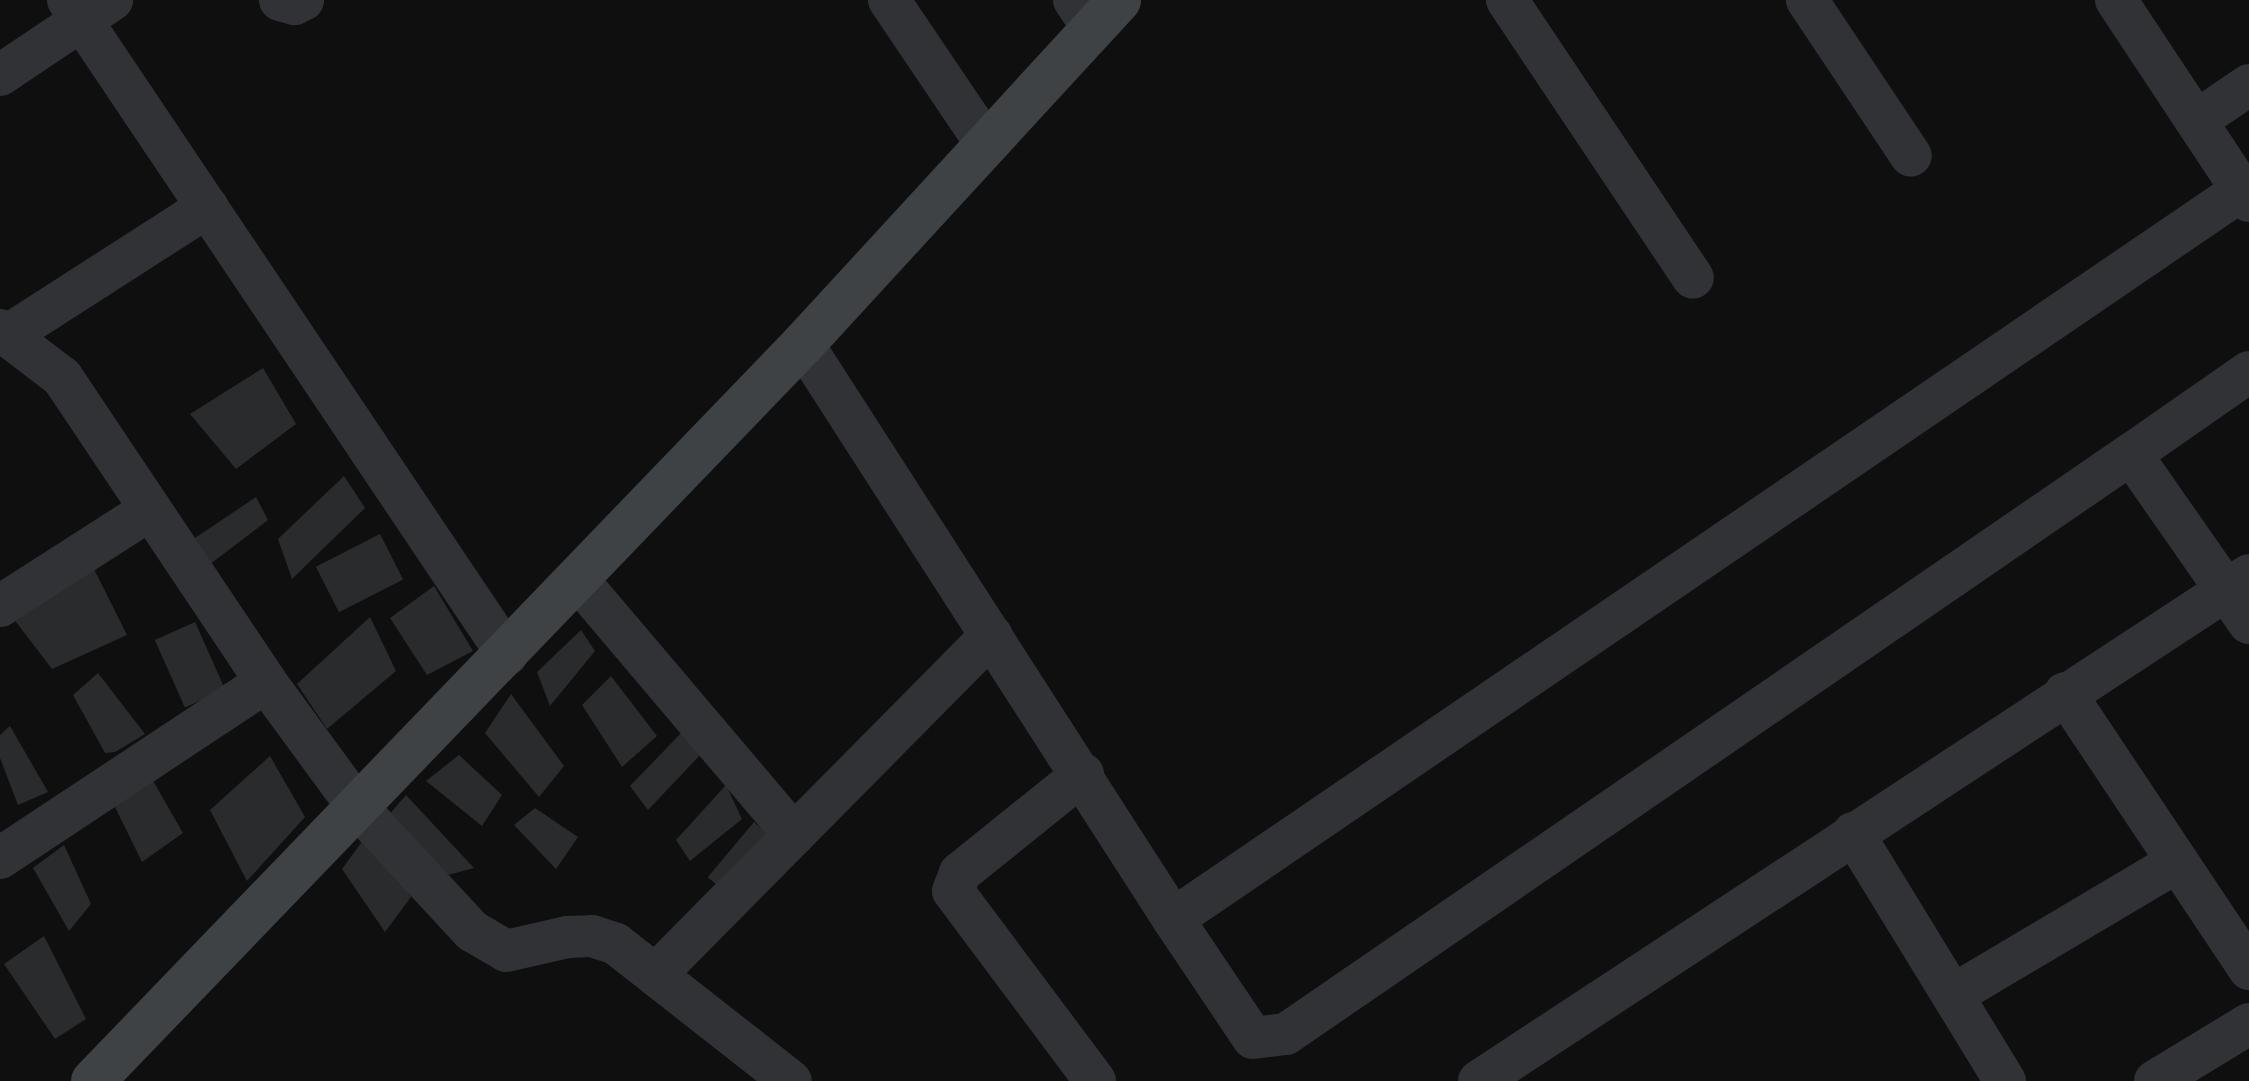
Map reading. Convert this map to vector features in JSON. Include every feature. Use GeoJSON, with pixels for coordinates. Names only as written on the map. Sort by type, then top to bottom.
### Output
{"type":"FeatureCollection","features":[{"type":"Feature","properties":{"kind":"street"},"geometry":{"type":"LineString","coordinates":[[280,0],[294,4],[303,0]]}},
{"type":"Feature","properties":{"kind":"street"},"geometry":{"type":"LineString","coordinates":[[889,0],[986,144]]}},
{"type":"Feature","properties":{"kind":"street"},"geometry":{"type":"LineString","coordinates":[[1507,0],[1693,278]]}},
{"type":"Feature","properties":{"kind":"street"},"geometry":{"type":"LineString","coordinates":[[1807,0],[1911,156]]}},
{"type":"Feature","properties":{"kind":"street"},"geometry":{"type":"LineString","coordinates":[[1173,919],[2246,196],[2116,0]]}},
{"type":"Feature","properties":{"kind":"street"},"geometry":{"type":"LineString","coordinates":[[0,75],[88,7],[207,207],[507,654]]}},
{"type":"Feature","properties":{"kind":"street"},"geometry":{"type":"LineString","coordinates":[[93,1081],[359,809],[803,344],[986,144],[1096,9]]}},
{"type":"Feature","properties":{"kind":"street"},"geometry":{"type":"LineString","coordinates":[[2196,121],[2249,85]]}},
{"type":"Feature","properties":{"kind":"street"},"geometry":{"type":"LineString","coordinates":[[207,207],[4,332],[62,377],[266,682],[359,809],[487,944],[506,951],[592,936],[616,944],[658,972],[791,1081]]}},
{"type":"Feature","properties":{"kind":"street"},"geometry":{"type":"LineString","coordinates":[[803,344],[1253,1038],[1286,1034],[2249,372]]}},
{"type":"Feature","properties":{"kind":"street"},"geometry":{"type":"LineString","coordinates":[[1479,1081],[2065,693],[2241,596],[2131,454]]}},
{"type":"Feature","properties":{"kind":"street"},"geometry":{"type":"LineString","coordinates":[[0,606],[151,509]]}},
{"type":"Feature","properties":{"kind":"street"},"geometry":{"type":"LineString","coordinates":[[578,580],[794,835]]}},
{"type":"Feature","properties":{"kind":"street"},"geometry":{"type":"LineString","coordinates":[[658,972],[992,635]]}},
{"type":"Feature","properties":{"kind":"street"},"geometry":{"type":"LineString","coordinates":[[0,858],[266,682]]}},
{"type":"Feature","properties":{"kind":"street"},"geometry":{"type":"LineString","coordinates":[[2065,693],[2249,969]]}},
{"type":"Feature","properties":{"kind":"street"},"geometry":{"type":"LineString","coordinates":[[1083,774],[960,873],[953,891],[1095,1081]]}},
{"type":"Feature","properties":{"kind":"street"},"geometry":{"type":"LineString","coordinates":[[1853,833],[2005,1081]]}},
{"type":"Feature","properties":{"kind":"street"},"geometry":{"type":"LineString","coordinates":[[1953,995],[2177,862]]}},
{"type":"Feature","properties":{"kind":"street"},"geometry":{"type":"LineString","coordinates":[[2155,1081],[2249,1024]]}},
{"type":"Feature","properties":{"kind":"building"},"geometry":{"type":"Polygon","coordinates":[[[263,368],[296,424],[236,469],[190,414],[263,368]]]}},
{"type":"Feature","properties":{"kind":"building"},"geometry":{"type":"Polygon","coordinates":[[[344,476],[365,508],[292,579],[278,539],[344,476]]]}},
{"type":"Feature","properties":{"kind":"building"},"geometry":{"type":"Polygon","coordinates":[[[256,497],[268,520],[205,568],[195,538],[256,497]]]}},
{"type":"Feature","properties":{"kind":"building"},"geometry":{"type":"Polygon","coordinates":[[[380,534],[403,579],[339,612],[316,567],[380,534]]]}},
{"type":"Feature","properties":{"kind":"building"},"geometry":{"type":"Polygon","coordinates":[[[94,569],[127,635],[52,669],[13,618],[94,569]]]}},
{"type":"Feature","properties":{"kind":"building"},"geometry":{"type":"Polygon","coordinates":[[[434,586],[473,651],[427,675],[390,618],[434,586]]]}},
{"type":"Feature","properties":{"kind":"building"},"geometry":{"type":"Polygon","coordinates":[[[370,617],[396,671],[327,729],[297,684],[370,617]]]}},
{"type":"Feature","properties":{"kind":"building"},"geometry":{"type":"Polygon","coordinates":[[[195,622],[225,690],[185,707],[155,640],[195,622]]]}},
{"type":"Feature","properties":{"kind":"building"},"geometry":{"type":"Polygon","coordinates":[[[581,630],[595,651],[550,706],[537,672],[581,630]]]}},
{"type":"Feature","properties":{"kind":"building"},"geometry":{"type":"Polygon","coordinates":[[[98,673],[145,734],[115,752],[105,753],[73,695],[98,673]]]}},
{"type":"Feature","properties":{"kind":"building"},"geometry":{"type":"Polygon","coordinates":[[[611,676],[657,736],[622,767],[582,705],[611,676]]]}},
{"type":"Feature","properties":{"kind":"building"},"geometry":{"type":"Polygon","coordinates":[[[511,694],[564,766],[539,797],[485,733],[511,694]]]}},
{"type":"Feature","properties":{"kind":"building"},"geometry":{"type":"Polygon","coordinates":[[[10,726],[48,792],[18,805],[0,758],[0,735],[10,726]]]}},
{"type":"Feature","properties":{"kind":"building"},"geometry":{"type":"Polygon","coordinates":[[[687,727],[702,753],[648,810],[630,786],[687,727]]]}},
{"type":"Feature","properties":{"kind":"building"},"geometry":{"type":"Polygon","coordinates":[[[459,755],[502,795],[482,826],[426,781],[459,755]]]}},
{"type":"Feature","properties":{"kind":"building"},"geometry":{"type":"Polygon","coordinates":[[[270,756],[305,817],[247,881],[210,810],[270,756]]]}},
{"type":"Feature","properties":{"kind":"building"},"geometry":{"type":"Polygon","coordinates":[[[152,779],[183,833],[142,862],[115,807],[152,779]]]}},
{"type":"Feature","properties":{"kind":"building"},"geometry":{"type":"Polygon","coordinates":[[[726,785],[742,819],[690,861],[676,840],[726,785]]]}},
{"type":"Feature","properties":{"kind":"building"},"geometry":{"type":"Polygon","coordinates":[[[406,795],[474,868],[441,877],[388,816],[406,795]]]}},
{"type":"Feature","properties":{"kind":"building"},"geometry":{"type":"Polygon","coordinates":[[[535,808],[578,837],[556,869],[514,825],[535,808]]]}},
{"type":"Feature","properties":{"kind":"building"},"geometry":{"type":"Polygon","coordinates":[[[754,822],[772,837],[725,892],[708,877],[754,822]]]}},
{"type":"Feature","properties":{"kind":"building"},"geometry":{"type":"Polygon","coordinates":[[[369,832],[411,897],[385,932],[342,869],[369,832]]]}},
{"type":"Feature","properties":{"kind":"building"},"geometry":{"type":"Polygon","coordinates":[[[64,845],[91,904],[69,931],[33,868],[64,845]]]}},
{"type":"Feature","properties":{"kind":"building"},"geometry":{"type":"Polygon","coordinates":[[[44,936],[86,1019],[55,1039],[4,964],[44,936]]]}}]}
